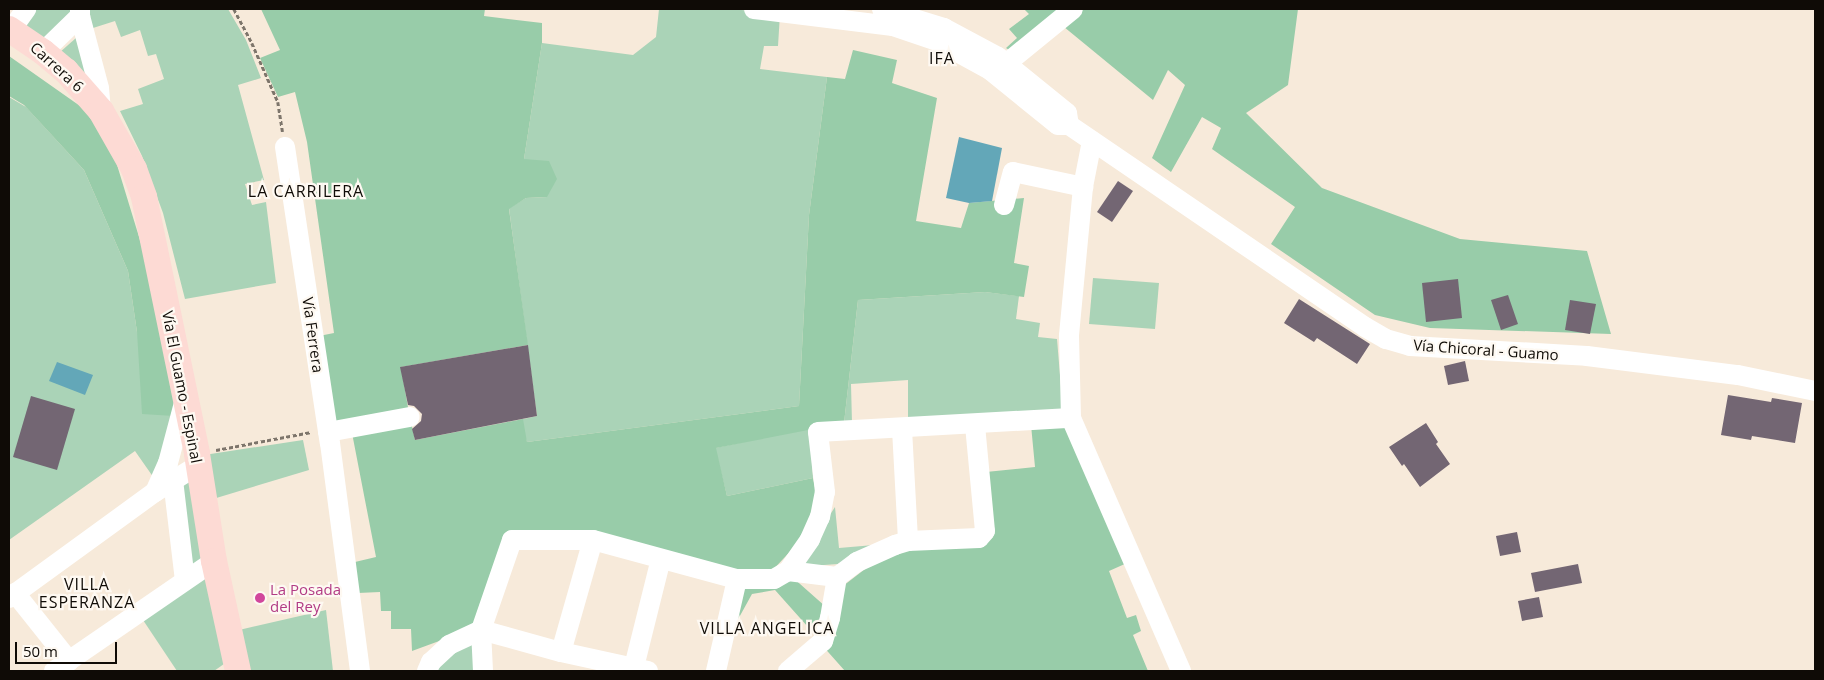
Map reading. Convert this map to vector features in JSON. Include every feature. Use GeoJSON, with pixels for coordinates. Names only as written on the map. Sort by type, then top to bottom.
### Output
{"type":"FeatureCollection","features":[{"type":"Feature","properties":{"kind":"main road","name":"Carrera 6"},"geometry":{"type":"LineString","coordinates":[[10,29],[43,52],[77,83],[101,111]]}},
{"type":"Feature","properties":{"kind":"main road","name":"Vía El Guamo - Espinal"},"geometry":{"type":"LineString","coordinates":[[101,111],[129,161],[144,197],[198,459],[232,668]]}},
{"type":"Feature","properties":{"kind":"street"},"geometry":{"type":"LineString","coordinates":[[10,29],[26,9]]}},
{"type":"Feature","properties":{"kind":"street","name":"Vía Chicoral - Guamo"},"geometry":{"type":"LineString","coordinates":[[754,9],[855,15],[938,41],[998,64]]}},
{"type":"Feature","properties":{"kind":"street","name":"Vía Chicoral - Guamo"},"geometry":{"type":"LineString","coordinates":[[882,9],[944,28],[1067,113],[1069,125],[1365,327],[1386,338],[1410,346],[1597,358],[1738,375],[1815,391]]}},
{"type":"Feature","properties":{"kind":"street"},"geometry":{"type":"LineString","coordinates":[[998,64],[1073,9]]}},
{"type":"Feature","properties":{"kind":"street"},"geometry":{"type":"LineString","coordinates":[[43,52],[80,13]]}},
{"type":"Feature","properties":{"kind":"street"},"geometry":{"type":"LineString","coordinates":[[80,13],[99,88],[101,111]]}},
{"type":"Feature","properties":{"kind":"street"},"geometry":{"type":"LineString","coordinates":[[1092,141],[1083,187],[1069,336],[1071,418],[1181,671]]}},
{"type":"Feature","properties":{"kind":"street","name":"Vía Ferrera"},"geometry":{"type":"LineString","coordinates":[[285,147],[321,432],[360,671]]}},
{"type":"Feature","properties":{"kind":"street"},"geometry":{"type":"LineString","coordinates":[[1004,206],[1013,172],[1083,187]]}},
{"type":"Feature","properties":{"kind":"street"},"geometry":{"type":"LineString","coordinates":[[155,492],[168,463],[185,397]]}},
{"type":"Feature","properties":{"kind":"street"},"geometry":{"type":"LineString","coordinates":[[321,432],[410,417]]}},
{"type":"Feature","properties":{"kind":"street"},"geometry":{"type":"LineString","coordinates":[[483,671],[482,630],[512,540],[592,540],[738,579],[774,579],[788,571],[810,539],[820,517],[825,492],[818,432],[975,425],[1071,418]]}},
{"type":"Feature","properties":{"kind":"street"},"geometry":{"type":"LineString","coordinates":[[788,671],[822,641],[830,618],[837,577],[857,562],[908,541],[979,538],[985,531],[975,425]]}},
{"type":"Feature","properties":{"kind":"street"},"geometry":{"type":"LineString","coordinates":[[902,429],[908,541]]}},
{"type":"Feature","properties":{"kind":"street"},"geometry":{"type":"LineString","coordinates":[[198,459],[173,480],[12,595],[61,666],[214,562]]}},
{"type":"Feature","properties":{"kind":"street"},"geometry":{"type":"LineString","coordinates":[[173,480],[185,580]]}},
{"type":"Feature","properties":{"kind":"street"},"geometry":{"type":"LineString","coordinates":[[561,652],[592,540]]}},
{"type":"Feature","properties":{"kind":"street"},"geometry":{"type":"LineString","coordinates":[[427,671],[431,662],[448,645],[482,630],[561,652],[638,670],[661,559]]}},
{"type":"Feature","properties":{"kind":"street"},"geometry":{"type":"LineString","coordinates":[[788,571],[837,577]]}},
{"type":"Feature","properties":{"kind":"street"},"geometry":{"type":"LineString","coordinates":[[716,671],[738,579]]}},
{"type":"Feature","properties":{"kind":"path"},"geometry":{"type":"LineString","coordinates":[[234,9],[252,43],[278,102],[285,147]]}},
{"type":"Feature","properties":{"kind":"path"},"geometry":{"type":"LineString","coordinates":[[198,459],[321,432]]}},
{"type":"Feature","properties":{"kind":"green space"},"geometry":{"type":"Polygon","coordinates":[[[33,9],[75,9],[45,41],[23,23],[33,9]]]}},
{"type":"Feature","properties":{"kind":"green space"},"geometry":{"type":"Polygon","coordinates":[[[87,9],[228,9],[246,40],[261,78],[238,85],[264,180],[245,184],[252,205],[266,202],[276,283],[185,299],[163,213],[142,156],[120,111],[143,104],[138,89],[164,79],[156,54],[148,56],[140,30],[121,37],[115,21],[93,28],[87,9]]]}},
{"type":"Feature","properties":{"kind":"green space"},"geometry":{"type":"Polygon","coordinates":[[[261,9],[485,9],[484,16],[542,23],[542,43],[524,159],[549,161],[557,179],[547,197],[526,198],[509,209],[528,345],[401,367],[409,413],[331,428],[314,337],[334,333],[307,142],[295,92],[278,97],[260,58],[280,50],[261,9]]]}},
{"type":"Feature","properties":{"kind":"green space"},"geometry":{"type":"Polygon","coordinates":[[[659,9],[732,9],[780,14],[778,46],[764,46],[760,69],[827,77],[809,215],[799,406],[527,442],[519,420],[537,416],[509,208],[526,198],[547,197],[524,159],[542,43],[633,55],[656,37],[659,9]]]}},
{"type":"Feature","properties":{"kind":"green space"},"geometry":{"type":"Polygon","coordinates":[[[1024,9],[1298,9],[1288,85],[1246,113],[1322,188],[1460,239],[1587,251],[1611,334],[1430,328],[1375,315],[1271,244],[1295,207],[1212,149],[1221,128],[1202,117],[1171,172],[1152,158],[1185,85],[1168,70],[1153,100],[1058,22],[1020,57],[1006,48],[1017,38],[1009,29],[1029,14],[1024,9]]]}},
{"type":"Feature","properties":{"kind":"green space"},"geometry":{"type":"Polygon","coordinates":[[[76,38],[87,75],[59,53],[76,38]]]}},
{"type":"Feature","properties":{"kind":"green space"},"geometry":{"type":"Polygon","coordinates":[[[853,50],[897,60],[892,83],[937,98],[916,221],[961,228],[969,203],[1024,198],[1014,263],[1029,266],[1024,297],[985,292],[858,300],[844,423],[716,448],[727,496],[813,478],[817,497],[813,517],[800,541],[769,574],[511,537],[480,626],[412,651],[411,629],[391,629],[391,611],[381,611],[380,592],[358,593],[355,562],[376,557],[352,433],[411,422],[415,440],[523,419],[527,442],[799,406],[809,215],[827,77],[845,79],[853,50]]]}},
{"type":"Feature","properties":{"kind":"green space"},"geometry":{"type":"Polygon","coordinates":[[[9,56],[90,113],[114,155],[154,286],[180,394],[174,416],[142,414],[137,332],[128,271],[84,170],[24,105],[9,96],[9,56]]]}},
{"type":"Feature","properties":{"kind":"green space"},"geometry":{"type":"Polygon","coordinates":[[[9,97],[26,107],[84,170],[128,271],[137,332],[174,416],[156,481],[135,451],[9,540],[9,97]]]}},
{"type":"Feature","properties":{"kind":"green space"},"geometry":{"type":"Polygon","coordinates":[[[1093,278],[1159,283],[1155,329],[1089,324],[1093,278]]]}},
{"type":"Feature","properties":{"kind":"green space"},"geometry":{"type":"Polygon","coordinates":[[[985,292],[1019,296],[1016,319],[1040,323],[1038,337],[1057,339],[1063,411],[908,421],[908,380],[851,384],[852,423],[844,423],[858,300],[985,292]]]}},
{"type":"Feature","properties":{"kind":"green space"},"geometry":{"type":"Polygon","coordinates":[[[1068,423],[1127,563],[1109,571],[1127,618],[1136,615],[1141,631],[1133,635],[1148,671],[845,671],[821,644],[843,586],[891,549],[980,542],[986,472],[1035,467],[1031,425],[1068,423]]]}},
{"type":"Feature","properties":{"kind":"green space"},"geometry":{"type":"Polygon","coordinates":[[[810,428],[813,478],[727,496],[715,448],[810,428]]]}},
{"type":"Feature","properties":{"kind":"green space"},"geometry":{"type":"Polygon","coordinates":[[[303,440],[309,470],[213,499],[204,455],[303,440]]]}},
{"type":"Feature","properties":{"kind":"green space"},"geometry":{"type":"Polygon","coordinates":[[[196,474],[209,560],[188,573],[180,484],[196,474]]]}},
{"type":"Feature","properties":{"kind":"green space"},"geometry":{"type":"Polygon","coordinates":[[[835,507],[839,548],[874,545],[838,564],[796,567],[835,507]]]}},
{"type":"Feature","properties":{"kind":"green space"},"geometry":{"type":"Polygon","coordinates":[[[210,569],[231,659],[214,671],[177,671],[139,614],[210,569]]]}},
{"type":"Feature","properties":{"kind":"green space"},"geometry":{"type":"Polygon","coordinates":[[[791,576],[826,607],[816,636],[775,590],[752,594],[736,623],[743,584],[791,576]]]}},
{"type":"Feature","properties":{"kind":"green space"},"geometry":{"type":"Polygon","coordinates":[[[326,610],[333,671],[245,671],[239,630],[326,610]]]}},
{"type":"Feature","properties":{"kind":"green space"},"geometry":{"type":"Polygon","coordinates":[[[479,637],[478,671],[434,671],[438,663],[479,637]]]}},
{"type":"Feature","properties":{"kind":"water"},"geometry":{"type":"Polygon","coordinates":[[[959,137],[1002,148],[992,201],[969,203],[946,198],[959,137]]]}},
{"type":"Feature","properties":{"kind":"water"},"geometry":{"type":"Polygon","coordinates":[[[57,362],[93,375],[85,395],[49,381],[57,362]]]}},
{"type":"Feature","properties":{"kind":"building"},"geometry":{"type":"Polygon","coordinates":[[[1118,181],[1133,191],[1112,222],[1097,212],[1118,181]]]}},
{"type":"Feature","properties":{"kind":"building"},"geometry":{"type":"Polygon","coordinates":[[[1458,279],[1462,318],[1426,322],[1422,283],[1458,279]]]}},
{"type":"Feature","properties":{"kind":"building"},"geometry":{"type":"Polygon","coordinates":[[[1508,295],[1518,324],[1501,330],[1491,300],[1508,295]]]}},
{"type":"Feature","properties":{"kind":"building"},"geometry":{"type":"Polygon","coordinates":[[[1299,299],[1370,344],[1357,364],[1317,338],[1314,342],[1284,323],[1299,299]]]}},
{"type":"Feature","properties":{"kind":"building"},"geometry":{"type":"Polygon","coordinates":[[[1570,300],[1596,304],[1590,334],[1565,330],[1570,300]]]}},
{"type":"Feature","properties":{"kind":"building"},"geometry":{"type":"Polygon","coordinates":[[[528,345],[537,416],[415,440],[412,429],[421,421],[422,414],[414,406],[408,405],[400,367],[528,345]]]}},
{"type":"Feature","properties":{"kind":"building"},"geometry":{"type":"Polygon","coordinates":[[[1465,361],[1469,381],[1448,385],[1444,366],[1465,361]]]}},
{"type":"Feature","properties":{"kind":"building"},"geometry":{"type":"Polygon","coordinates":[[[1728,395],[1771,402],[1772,398],[1802,403],[1795,443],[1752,436],[1751,440],[1721,435],[1728,395]]]}},
{"type":"Feature","properties":{"kind":"building"},"geometry":{"type":"Polygon","coordinates":[[[31,396],[75,409],[57,470],[13,457],[31,396]]]}},
{"type":"Feature","properties":{"kind":"building"},"geometry":{"type":"Polygon","coordinates":[[[1426,423],[1438,442],[1436,444],[1450,464],[1420,487],[1389,447],[1426,423]]]}},
{"type":"Feature","properties":{"kind":"building"},"geometry":{"type":"Polygon","coordinates":[[[1517,532],[1521,552],[1500,556],[1496,536],[1517,532]]]}},
{"type":"Feature","properties":{"kind":"building"},"geometry":{"type":"Polygon","coordinates":[[[1578,564],[1582,583],[1535,592],[1531,573],[1578,564]]]}},
{"type":"Feature","properties":{"kind":"building"},"geometry":{"type":"Polygon","coordinates":[[[1539,597],[1543,617],[1522,621],[1518,601],[1539,597]]]}},
{"type":"Feature","properties":{"kind":"place","name":"La Posada del Rey"},"geometry":{"type":"Point","coordinates":[260,598]}},
{"type":"Feature","properties":{"kind":"district","name":"IFA"},"geometry":{"type":"Point","coordinates":[942,58]}},
{"type":"Feature","properties":{"kind":"district","name":"LA CARRILERA"},"geometry":{"type":"Point","coordinates":[306,191]}},
{"type":"Feature","properties":{"kind":"district","name":"VILLA ESPERANZA"},"geometry":{"type":"Point","coordinates":[87,593]}},
{"type":"Feature","properties":{"kind":"district","name":"VILLA ANGELICA"},"geometry":{"type":"Point","coordinates":[767,628]}}]}
